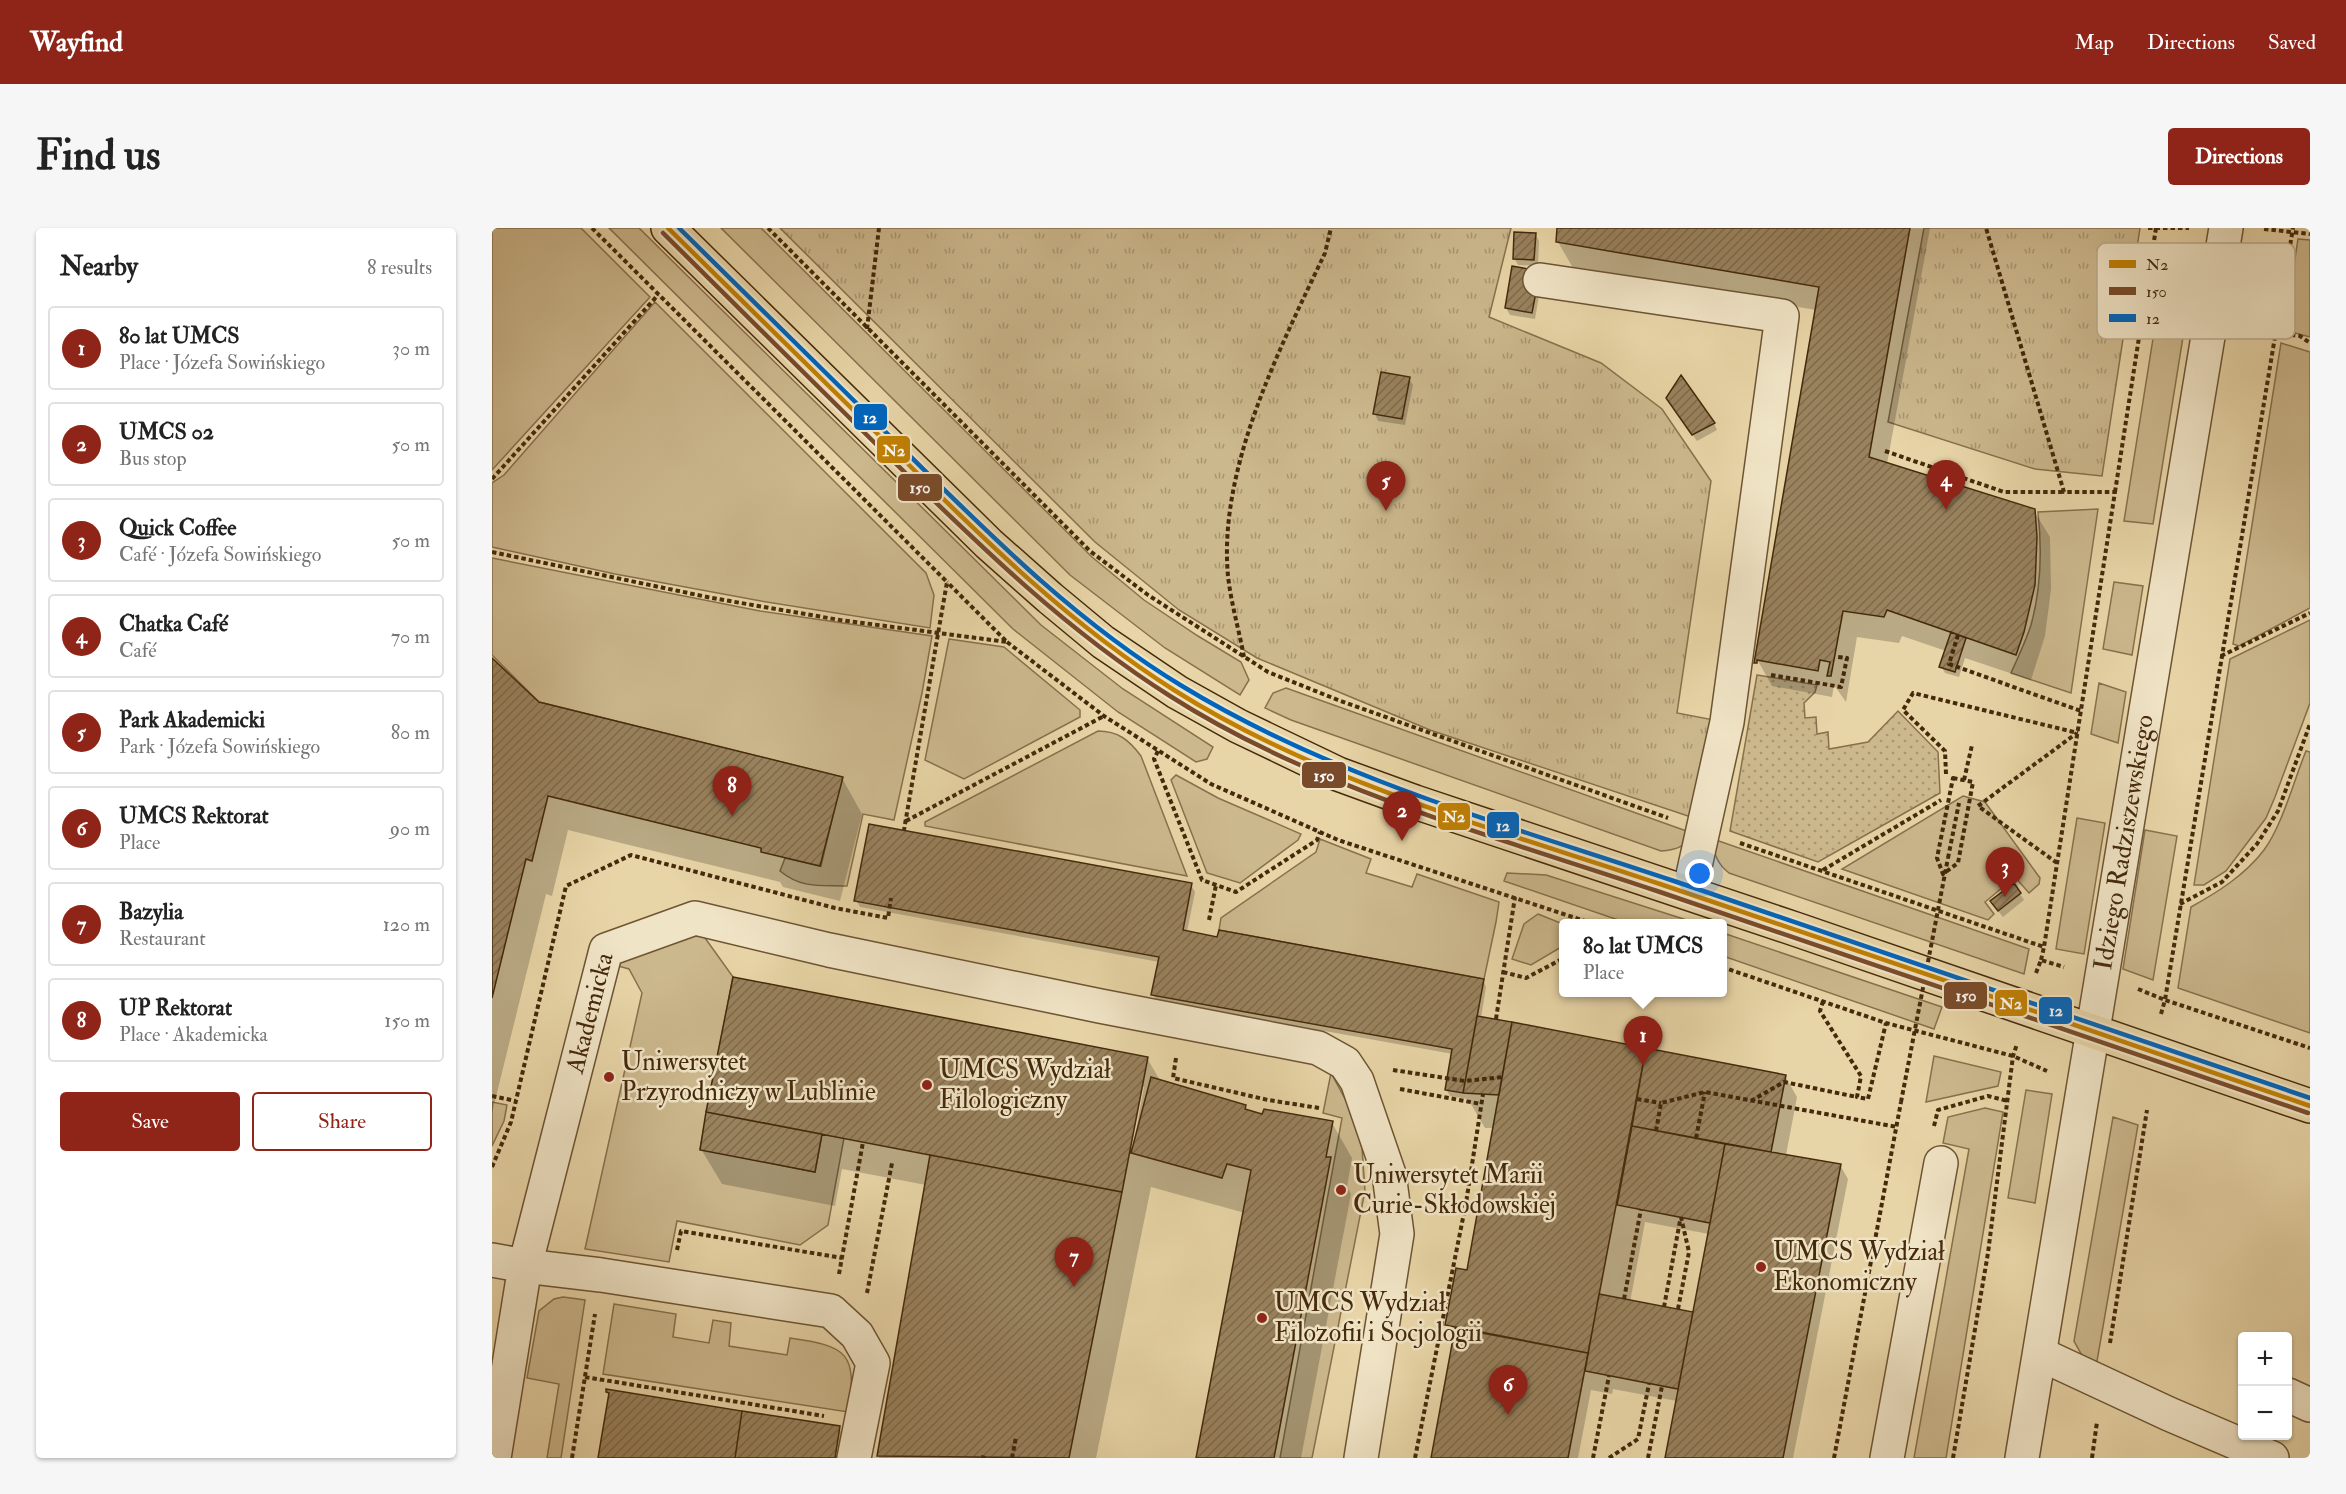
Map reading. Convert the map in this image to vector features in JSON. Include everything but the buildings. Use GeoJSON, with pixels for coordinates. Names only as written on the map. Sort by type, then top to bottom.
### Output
{"type":"FeatureCollection","features":[{"type":"Feature","properties":{"kind":"main road"},"geometry":{"type":"LineString","coordinates":[[668,228],[989,544],[1103,642],[1177,692],[1274,745],[1338,774],[1436,809],[1689,893],[2310,1106]]}},
{"type":"Feature","properties":{"kind":"street","name":"Idziego Radziszewskiego"},"geometry":{"type":"LineString","coordinates":[[2223,243],[2226,228]]}},
{"type":"Feature","properties":{"kind":"street"},"geometry":{"type":"LineString","coordinates":[[1540,280],[1782,316],[1727,722],[1689,893]]}},
{"type":"Feature","properties":{"kind":"street","name":"Idziego Radziszewskiego"},"geometry":{"type":"LineString","coordinates":[[2022,1458],[2207,339]]}},
{"type":"Feature","properties":{"kind":"street","name":"Akademicka"},"geometry":{"type":"LineString","coordinates":[[494,1458],[525,1266],[606,950],[695,918],[829,950],[1318,1048],[1370,1075]]}},
{"type":"Feature","properties":{"kind":"street"},"geometry":{"type":"LineString","coordinates":[[1361,1458],[1398,1234],[1370,1075]]}},
{"type":"Feature","properties":{"kind":"street"},"geometry":{"type":"LineString","coordinates":[[1887,1458],[1941,1162]]}},
{"type":"Feature","properties":{"kind":"street"},"geometry":{"type":"LineString","coordinates":[[492,1260],[831,1311],[857,1335],[873,1363],[854,1458]]}},
{"type":"Feature","properties":{"kind":"street"},"geometry":{"type":"LineString","coordinates":[[2040,1354],[2184,1421],[2272,1458]]}},
{"type":"Feature","properties":{"kind":"street"},"geometry":{"type":"LineString","coordinates":[[2292,1397],[2310,1405]]}},
{"type":"Feature","properties":{"kind":"path"},"geometry":{"type":"LineString","coordinates":[[592,228],[1007,642],[1104,716],[1211,784],[1338,840],[1579,919]]}},
{"type":"Feature","properties":{"kind":"path"},"geometry":{"type":"LineString","coordinates":[[768,228],[1090,551],[1148,595],[1268,672],[1338,700],[1704,831],[2044,947]]}},
{"type":"Feature","properties":{"kind":"path"},"geometry":{"type":"LineString","coordinates":[[867,329],[879,228]]}},
{"type":"Feature","properties":{"kind":"path"},"geometry":{"type":"LineString","coordinates":[[1244,657],[1228,576],[1229,522],[1238,467],[1262,394],[1325,253],[1330,228]]}},
{"type":"Feature","properties":{"kind":"path"},"geometry":{"type":"LineString","coordinates":[[1986,228],[2064,492]]}},
{"type":"Feature","properties":{"kind":"path"},"geometry":{"type":"LineString","coordinates":[[2148,228],[2194,228]]}},
{"type":"Feature","properties":{"kind":"path"},"geometry":{"type":"LineString","coordinates":[[2259,229],[2293,229],[2310,234]]}},
{"type":"Feature","properties":{"kind":"path"},"geometry":{"type":"LineString","coordinates":[[492,479],[658,295]]}},
{"type":"Feature","properties":{"kind":"path"},"geometry":{"type":"LineString","coordinates":[[2295,335],[2310,343]]}},
{"type":"Feature","properties":{"kind":"path"},"geometry":{"type":"LineString","coordinates":[[2034,979],[2044,947],[2139,339]]}},
{"type":"Feature","properties":{"kind":"path"},"geometry":{"type":"LineString","coordinates":[[2165,1000],[2220,657],[2275,339]]}},
{"type":"Feature","properties":{"kind":"path"},"geometry":{"type":"LineString","coordinates":[[1885,451],[2004,492],[2115,492]]}},
{"type":"Feature","properties":{"kind":"path"},"geometry":{"type":"LineString","coordinates":[[492,552],[712,598],[840,620],[1007,642]]}},
{"type":"Feature","properties":{"kind":"path"},"geometry":{"type":"LineString","coordinates":[[904,830],[940,633],[947,582]]}},
{"type":"Feature","properties":{"kind":"path"},"geometry":{"type":"LineString","coordinates":[[2220,657],[2310,613]]}},
{"type":"Feature","properties":{"kind":"path"},"geometry":{"type":"LineString","coordinates":[[1958,635],[1949,664],[2081,711]]}},
{"type":"Feature","properties":{"kind":"path"},"geometry":{"type":"LineString","coordinates":[[1762,673],[1841,687],[1847,658],[1838,657]]}},
{"type":"Feature","properties":{"kind":"path"},"geometry":{"type":"LineString","coordinates":[[1946,774],[1945,751],[1903,710],[1913,693],[2078,733]]}},
{"type":"Feature","properties":{"kind":"path"},"geometry":{"type":"LineString","coordinates":[[906,821],[1104,716]]}},
{"type":"Feature","properties":{"kind":"path"},"geometry":{"type":"LineString","coordinates":[[2179,904],[2222,882],[2257,844],[2278,811],[2310,724]]}},
{"type":"Feature","properties":{"kind":"path"},"geometry":{"type":"LineString","coordinates":[[2057,863],[1978,806],[2078,733]]}},
{"type":"Feature","properties":{"kind":"path"},"geometry":{"type":"LineString","coordinates":[[1964,780],[1972,745]]}},
{"type":"Feature","properties":{"kind":"path"},"geometry":{"type":"LineString","coordinates":[[1158,751],[1154,759],[1202,880],[1236,892],[1317,840],[1320,832]]}},
{"type":"Feature","properties":{"kind":"path"},"geometry":{"type":"LineString","coordinates":[[1953,778],[1973,782],[1958,863],[1943,874],[1937,858],[1953,778]]}},
{"type":"Feature","properties":{"kind":"path"},"geometry":{"type":"LineString","coordinates":[[1822,871],[1941,800]]}},
{"type":"Feature","properties":{"kind":"path"},"geometry":{"type":"LineString","coordinates":[[1834,1458],[1943,874],[1959,803]]}},
{"type":"Feature","properties":{"kind":"path"},"geometry":{"type":"LineString","coordinates":[[1209,920],[1216,885]]}},
{"type":"Feature","properties":{"kind":"path"},"geometry":{"type":"LineString","coordinates":[[1496,1019],[1515,897]]}},
{"type":"Feature","properties":{"kind":"path"},"geometry":{"type":"LineString","coordinates":[[835,908],[888,918],[891,898]]}},
{"type":"Feature","properties":{"kind":"path"},"geometry":{"type":"LineString","coordinates":[[1503,972],[1526,978],[1559,960]]}},
{"type":"Feature","properties":{"kind":"path"},"geometry":{"type":"LineString","coordinates":[[2041,960],[2074,969]]}},
{"type":"Feature","properties":{"kind":"path"},"geometry":{"type":"LineString","coordinates":[[1727,969],[1886,1023],[2013,1056],[2051,1072]]}},
{"type":"Feature","properties":{"kind":"path"},"geometry":{"type":"LineString","coordinates":[[2137,988],[2165,1000],[2310,1048]]}},
{"type":"Feature","properties":{"kind":"path"},"geometry":{"type":"LineString","coordinates":[[1823,1001],[1820,1011],[1861,1076],[1857,1097]]}},
{"type":"Feature","properties":{"kind":"path"},"geometry":{"type":"LineString","coordinates":[[1751,1101],[1784,1082],[1868,1099],[1886,1023]]}},
{"type":"Feature","properties":{"kind":"path"},"geometry":{"type":"LineString","coordinates":[[1953,1458],[1988,1253],[2013,1056]]}},
{"type":"Feature","properties":{"kind":"path"},"geometry":{"type":"LineString","coordinates":[[1370,1075],[1465,1081],[1503,1077]]}},
{"type":"Feature","properties":{"kind":"path"},"geometry":{"type":"LineString","coordinates":[[1370,1075],[1481,1104]]}},
{"type":"Feature","properties":{"kind":"path"},"geometry":{"type":"LineString","coordinates":[[1637,1100],[1661,1103],[1705,1092],[1897,1127]]}},
{"type":"Feature","properties":{"kind":"path"},"geometry":{"type":"LineString","coordinates":[[1696,1138],[1705,1092]]}},
{"type":"Feature","properties":{"kind":"path"},"geometry":{"type":"LineString","coordinates":[[1415,1458],[1466,1203],[1483,1094]]}},
{"type":"Feature","properties":{"kind":"path"},"geometry":{"type":"LineString","coordinates":[[492,1096],[516,1101]]}},
{"type":"Feature","properties":{"kind":"path"},"geometry":{"type":"LineString","coordinates":[[1941,1162],[1929,1153],[1938,1110],[1988,1096],[2008,1101]]}},
{"type":"Feature","properties":{"kind":"path"},"geometry":{"type":"LineString","coordinates":[[1656,1131],[1661,1103]]}},
{"type":"Feature","properties":{"kind":"path"},"geometry":{"type":"LineString","coordinates":[[2092,1458],[2147,1110]]}},
{"type":"Feature","properties":{"kind":"path"},"geometry":{"type":"LineString","coordinates":[[846,1236],[863,1142]]}},
{"type":"Feature","properties":{"kind":"path"},"geometry":{"type":"LineString","coordinates":[[866,1295],[892,1164]]}},
{"type":"Feature","properties":{"kind":"path"},"geometry":{"type":"LineString","coordinates":[[1624,1299],[1641,1209]]}},
{"type":"Feature","properties":{"kind":"path"},"geometry":{"type":"LineString","coordinates":[[1664,1306],[1681,1217],[1689,1252],[1678,1309]]}},
{"type":"Feature","properties":{"kind":"path"},"geometry":{"type":"LineString","coordinates":[[572,1458],[601,1275]]}},
{"type":"Feature","properties":{"kind":"path"},"geometry":{"type":"LineString","coordinates":[[1593,1458],[1609,1376]]}},
{"type":"Feature","properties":{"kind":"path"},"geometry":{"type":"LineString","coordinates":[[585,1377],[861,1422]]}},
{"type":"Feature","properties":{"kind":"path"},"geometry":{"type":"LineString","coordinates":[[1609,1458],[1638,1439],[1649,1384]]}},
{"type":"Feature","properties":{"kind":"path"},"geometry":{"type":"LineString","coordinates":[[1648,1458],[1662,1386]]}},
{"type":"Feature","properties":{"kind":"path"},"geometry":{"type":"LineString","coordinates":[[1012,1458],[1016,1437]]}},
{"type":"Feature","properties":{"kind":"green space"},"geometry":{"type":"Polygon","coordinates":[[[492,228],[581,228],[650,297],[492,470],[492,228]]]}},
{"type":"Feature","properties":{"kind":"green space"},"geometry":{"type":"Polygon","coordinates":[[[609,228],[639,228],[1041,625],[1123,689],[1213,747],[1207,759],[1196,762],[1118,712],[1013,629],[609,228]]]}},
{"type":"Feature","properties":{"kind":"green space"},"geometry":{"type":"Polygon","coordinates":[[[721,228],[761,228],[1092,557],[1144,600],[1241,662],[1249,680],[1240,695],[1165,648],[1070,575],[721,228]]]}},
{"type":"Feature","properties":{"kind":"green space"},"geometry":{"type":"Polygon","coordinates":[[[780,228],[1511,228],[1489,317],[1601,363],[1662,409],[1711,481],[1677,713],[1714,720],[1697,819],[1430,730],[1257,658],[1179,610],[1095,542],[780,228]]]}},
{"type":"Feature","properties":{"kind":"green space"},"geometry":{"type":"Polygon","coordinates":[[[1924,228],[2140,228],[2138,243],[2097,243],[2097,339],[2123,339],[2102,476],[2035,469],[1888,422],[1924,228]]]}},
{"type":"Feature","properties":{"kind":"green space"},"geometry":{"type":"Polygon","coordinates":[[[2298,239],[2310,240],[2310,337],[2295,333],[2295,258],[2298,239]]]}},
{"type":"Feature","properties":{"kind":"green space"},"geometry":{"type":"Polygon","coordinates":[[[655,302],[926,573],[934,595],[930,628],[761,601],[615,574],[492,547],[492,483],[504,475],[655,302]]]}},
{"type":"Feature","properties":{"kind":"green space"},"geometry":{"type":"Polygon","coordinates":[[[2153,339],[2183,339],[2153,524],[2124,521],[2153,339]]]}},
{"type":"Feature","properties":{"kind":"green space"},"geometry":{"type":"Polygon","coordinates":[[[2281,343],[2310,352],[2310,608],[2239,646],[2233,644],[2281,343]]]}},
{"type":"Feature","properties":{"kind":"green space"},"geometry":{"type":"Polygon","coordinates":[[[2098,509],[2071,693],[2011,673],[2029,631],[2037,597],[2040,555],[2038,512],[2098,509]]]}},
{"type":"Feature","properties":{"kind":"green space"},"geometry":{"type":"Polygon","coordinates":[[[492,558],[760,611],[932,636],[894,820],[863,814],[847,886],[820,886],[804,883],[780,871],[785,858],[821,866],[842,777],[539,702],[492,655],[492,558]]]}},
{"type":"Feature","properties":{"kind":"green space"},"geometry":{"type":"Polygon","coordinates":[[[2114,582],[2143,586],[2132,655],[2103,649],[2114,582]]]}},
{"type":"Feature","properties":{"kind":"green space"},"geometry":{"type":"Polygon","coordinates":[[[2310,620],[2310,703],[2266,818],[2226,871],[2204,885],[2194,885],[2230,659],[2310,620]]]}},
{"type":"Feature","properties":{"kind":"green space"},"geometry":{"type":"Polygon","coordinates":[[[949,639],[1004,647],[1080,710],[1080,717],[964,779],[925,760],[949,639]]]}},
{"type":"Feature","properties":{"kind":"green space"},"geometry":{"type":"Polygon","coordinates":[[[1757,675],[1817,685],[1815,692],[1804,703],[1805,718],[1816,717],[1817,734],[1828,732],[1829,749],[1868,742],[1898,711],[1938,752],[1940,793],[1818,862],[1730,831],[1757,675]]]}},
{"type":"Feature","properties":{"kind":"green space"},"geometry":{"type":"Polygon","coordinates":[[[2099,683],[2126,692],[2118,743],[2091,734],[2099,683]]]}},
{"type":"Feature","properties":{"kind":"green space"},"geometry":{"type":"Polygon","coordinates":[[[1286,688],[1692,833],[1687,842],[1680,847],[1661,851],[1291,720],[1265,708],[1273,693],[1286,688]]]}},
{"type":"Feature","properties":{"kind":"green space"},"geometry":{"type":"Polygon","coordinates":[[[1098,731],[1122,737],[1141,756],[1187,876],[925,826],[925,822],[1098,731]]]}},
{"type":"Feature","properties":{"kind":"green space"},"geometry":{"type":"Polygon","coordinates":[[[2306,751],[2310,752],[2310,1033],[2178,988],[2191,907],[2230,882],[2264,850],[2282,816],[2306,751]]]}},
{"type":"Feature","properties":{"kind":"green space"},"geometry":{"type":"Polygon","coordinates":[[[1176,775],[1218,798],[1301,834],[1298,840],[1240,883],[1207,873],[1171,780],[1176,775]]]}},
{"type":"Feature","properties":{"kind":"green space"},"geometry":{"type":"Polygon","coordinates":[[[1963,796],[1985,802],[2040,878],[2039,884],[2029,893],[2015,877],[1985,902],[1994,914],[1988,920],[1842,869],[1963,796]]]}},
{"type":"Feature","properties":{"kind":"green space"},"geometry":{"type":"Polygon","coordinates":[[[2077,818],[2105,823],[2084,954],[2056,949],[2077,818]]]}},
{"type":"Feature","properties":{"kind":"green space"},"geometry":{"type":"Polygon","coordinates":[[[2145,830],[2177,836],[2153,980],[2123,969],[2145,830]]]}},
{"type":"Feature","properties":{"kind":"green space"},"geometry":{"type":"Polygon","coordinates":[[[1320,839],[1371,859],[1366,873],[1412,887],[1417,874],[1499,902],[1484,979],[1219,930],[1221,918],[1316,852],[1320,839]]]}},
{"type":"Feature","properties":{"kind":"green space"},"geometry":{"type":"Polygon","coordinates":[[[1713,839],[2029,949],[2024,974],[1729,873],[1716,858],[1713,839]]]}},
{"type":"Feature","properties":{"kind":"green space"},"geometry":{"type":"Polygon","coordinates":[[[1507,873],[1546,875],[1684,919],[1615,919],[1504,881],[1507,873]]]}},
{"type":"Feature","properties":{"kind":"green space"},"geometry":{"type":"Polygon","coordinates":[[[1538,914],[1559,922],[1559,948],[1531,965],[1512,959],[1524,924],[1538,914]]]}},
{"type":"Feature","properties":{"kind":"green space"},"geometry":{"type":"Polygon","coordinates":[[[700,931],[733,977],[700,1149],[815,1172],[822,1134],[844,1138],[828,1225],[800,1245],[677,1221],[669,1262],[585,1249],[642,993],[629,969],[618,966],[620,955],[700,931]]]}},
{"type":"Feature","properties":{"kind":"green space"},"geometry":{"type":"Polygon","coordinates":[[[1727,934],[1942,1007],[1934,1029],[1727,957],[1727,934]]]}},
{"type":"Feature","properties":{"kind":"green space"},"geometry":{"type":"Polygon","coordinates":[[[1934,1056],[2001,1072],[1998,1086],[1926,1102],[1934,1056]]]}},
{"type":"Feature","properties":{"kind":"green space"},"geometry":{"type":"Polygon","coordinates":[[[1331,1073],[1351,1110],[1362,1148],[1365,1191],[1312,1458],[1280,1458],[1342,1118],[1323,1113],[1331,1073]]]}},
{"type":"Feature","properties":{"kind":"green space"},"geometry":{"type":"Polygon","coordinates":[[[2026,1090],[2052,1094],[2035,1203],[2008,1198],[2026,1090]]]}},
{"type":"Feature","properties":{"kind":"green space"},"geometry":{"type":"Polygon","coordinates":[[[492,1102],[507,1105],[504,1121],[492,1146],[492,1102]]]}},
{"type":"Feature","properties":{"kind":"green space"},"geometry":{"type":"Polygon","coordinates":[[[1985,1108],[2003,1112],[1946,1458],[1914,1458],[1969,1149],[1943,1143],[1948,1117],[1985,1108]]]}},
{"type":"Feature","properties":{"kind":"green space"},"geometry":{"type":"Polygon","coordinates":[[[2113,1117],[2138,1125],[2096,1367],[2084,1359],[2074,1341],[2113,1117]]]}},
{"type":"Feature","properties":{"kind":"green space"},"geometry":{"type":"Polygon","coordinates":[[[563,1297],[585,1300],[561,1458],[547,1458],[559,1384],[527,1378],[539,1311],[554,1299],[563,1297]]]}},
{"type":"Feature","properties":{"kind":"green space"},"geometry":{"type":"Polygon","coordinates":[[[614,1304],[676,1314],[673,1337],[709,1343],[713,1320],[731,1323],[729,1346],[787,1355],[790,1338],[836,1349],[849,1365],[851,1392],[848,1412],[603,1374],[614,1304]]]}},
{"type":"Feature","properties":{"kind":"transit line","name":"N2"},"geometry":{"type":"LineString","coordinates":[[668,228],[964,519],[1064,610],[1136,665],[1230,723],[1349,778],[1473,823],[1823,939],[2310,1106]]}},
{"type":"Feature","properties":{"kind":"transit line","name":"12"},"geometry":{"type":"LineString","coordinates":[[679,228],[940,486],[1038,578],[1144,662],[1240,718],[1299,747],[1422,797],[2310,1098]]}},
{"type":"Feature","properties":{"kind":"transit line","name":"150"},"geometry":{"type":"LineString","coordinates":[[663,233],[920,488],[1022,583],[1131,670],[1226,729],[1284,758],[1407,808],[2308,1113]]}},
{"type":"Feature","properties":{"kind":"place","name":"Chatka Café"},"geometry":{"type":"Point","coordinates":[1946,510]}},
{"type":"Feature","properties":{"kind":"place","name":"Park Akademicki"},"geometry":{"type":"Point","coordinates":[1386,511]}},
{"type":"Feature","properties":{"kind":"place","name":"UP Rektorat"},"geometry":{"type":"Point","coordinates":[732,816]}},
{"type":"Feature","properties":{"kind":"place","name":"UMCS 02"},"geometry":{"type":"Point","coordinates":[1402,841]}},
{"type":"Feature","properties":{"kind":"place","name":"Quick Coffee"},"geometry":{"type":"Point","coordinates":[2005,897]}},
{"type":"Feature","properties":{"kind":"place","name":"80 lat UMCS"},"geometry":{"type":"Point","coordinates":[1643,1066]}},
{"type":"Feature","properties":{"kind":"place","name":"Uniwersytet Przyrodniczy w Lublinie"},"geometry":{"type":"Point","coordinates":[609,1077]}},
{"type":"Feature","properties":{"kind":"place","name":"UMCS Wydział Filologiczny"},"geometry":{"type":"Point","coordinates":[927,1085]}},
{"type":"Feature","properties":{"kind":"place","name":"Uniwersytet Marii Curie-Skłodowskiej"},"geometry":{"type":"Point","coordinates":[1341,1190]}},
{"type":"Feature","properties":{"kind":"place","name":"UMCS Wydział Ekonomiczny"},"geometry":{"type":"Point","coordinates":[1761,1267]}},
{"type":"Feature","properties":{"kind":"place","name":"Bazylia"},"geometry":{"type":"Point","coordinates":[1074,1287]}},
{"type":"Feature","properties":{"kind":"place","name":"UMCS Wydział Filozofii i Socjologii"},"geometry":{"type":"Point","coordinates":[1262,1318]}},
{"type":"Feature","properties":{"kind":"place","name":"UMCS Rektorat"},"geometry":{"type":"Point","coordinates":[1508,1415]}}]}
